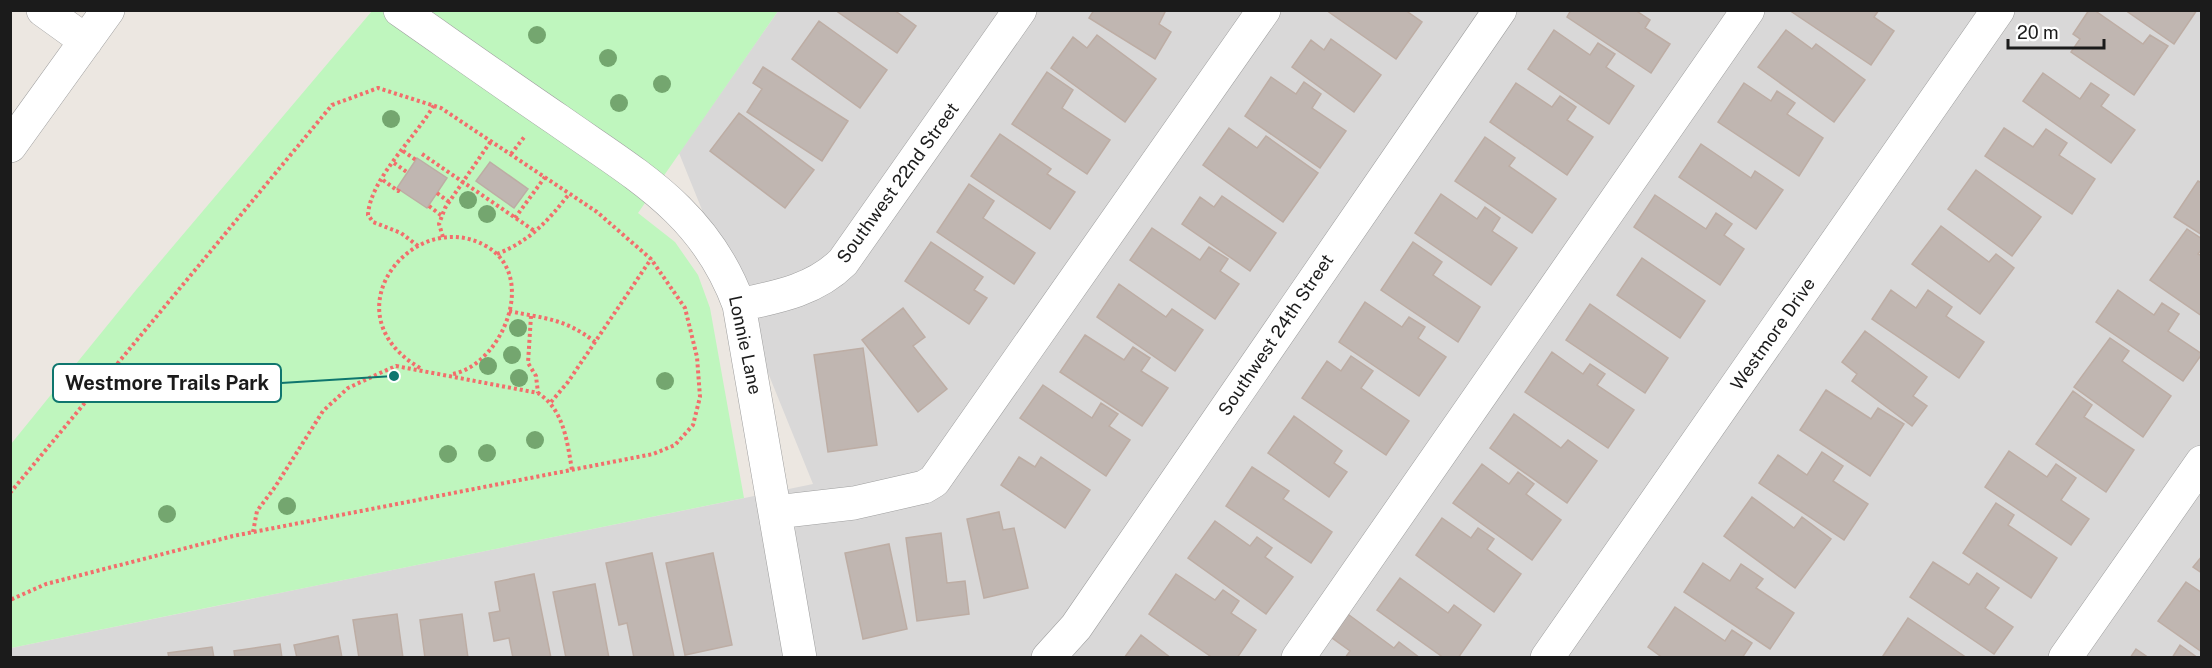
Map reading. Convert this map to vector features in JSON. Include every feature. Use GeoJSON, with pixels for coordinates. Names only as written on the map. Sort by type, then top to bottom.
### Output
{"type":"FeatureCollection","features":[{"type":"Feature","properties":{"kind":"street"},"geometry":{"type":"LineString","coordinates":[[43,10],[86,40]]}},
{"type":"Feature","properties":{"kind":"street"},"geometry":{"type":"LineString","coordinates":[[10,146],[108,10]]}},
{"type":"Feature","properties":{"kind":"street","name":"Lonnie Lane"},"geometry":{"type":"LineString","coordinates":[[400,10],[668,198],[712,248],[729,278],[739,305],[800,657]]}},
{"type":"Feature","properties":{"kind":"street","name":"Southwest 22nd Street"},"geometry":{"type":"LineString","coordinates":[[739,305],[806,287],[829,276],[843,262],[1020,10]]}},
{"type":"Feature","properties":{"kind":"street"},"geometry":{"type":"LineString","coordinates":[[776,512],[854,503],[924,487],[934,481],[1264,10]]}},
{"type":"Feature","properties":{"kind":"street","name":"Southwest 24th Street"},"geometry":{"type":"LineString","coordinates":[[1048,657],[1076,627],[1500,10]]}},
{"type":"Feature","properties":{"kind":"street"},"geometry":{"type":"LineString","coordinates":[[1298,657],[1748,10]]}},
{"type":"Feature","properties":{"kind":"street","name":"Westmore Drive"},"geometry":{"type":"LineString","coordinates":[[1547,657],[1998,10]]}},
{"type":"Feature","properties":{"kind":"street"},"geometry":{"type":"LineString","coordinates":[[2066,657],[2202,462]]}},
{"type":"Feature","properties":{"kind":"path"},"geometry":{"type":"LineString","coordinates":[[10,493],[332,105],[378,88],[434,105],[597,212],[651,259],[685,308],[697,357],[700,398],[693,425],[675,445],[652,454],[253,532],[46,584],[10,600]]}},
{"type":"Feature","properties":{"kind":"path"},"geometry":{"type":"LineString","coordinates":[[418,246],[401,232],[373,222],[368,215],[369,206],[383,180],[434,105]]}},
{"type":"Feature","properties":{"kind":"path"},"geometry":{"type":"LineString","coordinates":[[444,237],[439,224],[442,216],[491,141]]}},
{"type":"Feature","properties":{"kind":"path"},"geometry":{"type":"LineString","coordinates":[[403,151],[416,160]]}},
{"type":"Feature","properties":{"kind":"path"},"geometry":{"type":"LineString","coordinates":[[422,154],[536,232]]}},
{"type":"Feature","properties":{"kind":"path"},"geometry":{"type":"LineString","coordinates":[[394,163],[408,172]]}},
{"type":"Feature","properties":{"kind":"path"},"geometry":{"type":"LineString","coordinates":[[515,218],[545,177]]}},
{"type":"Feature","properties":{"kind":"path"},"geometry":{"type":"LineString","coordinates":[[383,180],[398,191],[399,189]]}},
{"type":"Feature","properties":{"kind":"path"},"geometry":{"type":"LineString","coordinates":[[437,194],[449,202]]}},
{"type":"Feature","properties":{"kind":"path"},"geometry":{"type":"LineString","coordinates":[[496,254],[517,246],[536,232],[569,194]]}},
{"type":"Feature","properties":{"kind":"path"},"geometry":{"type":"LineString","coordinates":[[429,206],[442,216]]}},
{"type":"Feature","properties":{"kind":"path"},"geometry":{"type":"LineString","coordinates":[[423,370],[401,357],[386,339],[378,316],[380,296],[391,271],[425,241],[444,237],[468,239],[486,245],[501,258],[511,277],[513,298],[506,324],[482,361],[468,371],[451,375]]}},
{"type":"Feature","properties":{"kind":"path"},"geometry":{"type":"LineString","coordinates":[[551,402],[568,382],[651,259]]}},
{"type":"Feature","properties":{"kind":"path"},"geometry":{"type":"LineString","coordinates":[[509,311],[555,319],[576,327],[595,342]]}},
{"type":"Feature","properties":{"kind":"path"},"geometry":{"type":"LineString","coordinates":[[531,316],[528,363],[536,376],[538,393]]}},
{"type":"Feature","properties":{"kind":"path"},"geometry":{"type":"LineString","coordinates":[[253,532],[257,511],[275,488],[323,411],[348,388],[396,366],[538,393],[551,402],[560,417],[572,470]]}},
{"type":"Feature","properties":{"kind":"shaded area"},"geometry":{"type":"Polygon","coordinates":[[[778,11],[2201,11],[2201,657],[11,658],[11,648],[813,484],[679,153],[778,11]]]}},
{"type":"Feature","properties":{"kind":"green space"},"geometry":{"type":"Polygon","coordinates":[[[372,11],[778,11],[638,213],[675,242],[698,275],[710,308],[744,498],[11,648],[11,444],[136,290],[372,11]]]}},
{"type":"Feature","properties":{"kind":"building"},"geometry":{"type":"Polygon","coordinates":[[[835,10],[894,10],[916,26],[897,53],[835,10]]]}},
{"type":"Feature","properties":{"kind":"building"},"geometry":{"type":"Polygon","coordinates":[[[1094,10],[1166,10],[1159,24],[1171,32],[1155,59],[1089,18],[1094,10]]]}},
{"type":"Feature","properties":{"kind":"building"},"geometry":{"type":"Polygon","coordinates":[[[1326,10],[1405,10],[1422,22],[1396,59],[1326,10]]]}},
{"type":"Feature","properties":{"kind":"building"},"geometry":{"type":"Polygon","coordinates":[[[1571,10],[1635,10],[1650,20],[1645,28],[1670,44],[1651,73],[1567,17],[1571,10]]]}},
{"type":"Feature","properties":{"kind":"building"},"geometry":{"type":"Polygon","coordinates":[[[1789,10],[1879,10],[1874,17],[1894,31],[1871,65],[1789,10]]]}},
{"type":"Feature","properties":{"kind":"building"},"geometry":{"type":"Polygon","coordinates":[[[2089,10],[2094,10],[2143,44],[2150,35],[2168,46],[2134,95],[2071,52],[2080,39],[2073,34],[2089,10]]]}},
{"type":"Feature","properties":{"kind":"building"},"geometry":{"type":"Polygon","coordinates":[[[2125,10],[2197,10],[2174,44],[2125,10]]]}},
{"type":"Feature","properties":{"kind":"building"},"geometry":{"type":"Polygon","coordinates":[[[819,21],[887,70],[860,108],[792,59],[819,21]]]}},
{"type":"Feature","properties":{"kind":"building"},"geometry":{"type":"Polygon","coordinates":[[[1554,30],[1590,55],[1598,43],[1615,54],[1606,67],[1634,86],[1609,124],[1528,69],[1554,30]]]}},
{"type":"Feature","properties":{"kind":"building"},"geometry":{"type":"Polygon","coordinates":[[[1786,30],[1812,49],[1816,44],[1865,80],[1834,122],[1758,67],[1786,30]]]}},
{"type":"Feature","properties":{"kind":"building"},"geometry":{"type":"Polygon","coordinates":[[[1097,35],[1156,79],[1125,122],[1051,68],[1073,37],[1087,48],[1097,35]]]}},
{"type":"Feature","properties":{"kind":"building"},"geometry":{"type":"Polygon","coordinates":[[[1331,39],[1381,75],[1354,112],[1292,67],[1311,40],[1324,50],[1331,39]]]}},
{"type":"Feature","properties":{"kind":"building"},"geometry":{"type":"Polygon","coordinates":[[[763,67],[848,121],[822,161],[747,112],[762,89],[753,83],[763,67]]]}},
{"type":"Feature","properties":{"kind":"building"},"geometry":{"type":"Polygon","coordinates":[[[1047,72],[1073,90],[1062,108],[1110,140],[1087,174],[1012,124],[1047,72]]]}},
{"type":"Feature","properties":{"kind":"building"},"geometry":{"type":"Polygon","coordinates":[[[2043,73],[2080,99],[2091,83],[2109,95],[2101,106],[2135,130],[2111,163],[2023,101],[2043,73]]]}},
{"type":"Feature","properties":{"kind":"building"},"geometry":{"type":"Polygon","coordinates":[[[1271,77],[1296,94],[1304,82],[1321,94],[1312,108],[1346,131],[1320,168],[1245,116],[1271,77]]]}},
{"type":"Feature","properties":{"kind":"building"},"geometry":{"type":"Polygon","coordinates":[[[1516,83],[1552,107],[1560,96],[1576,107],[1567,120],[1593,137],[1567,175],[1490,122],[1516,83]]]}},
{"type":"Feature","properties":{"kind":"building"},"geometry":{"type":"Polygon","coordinates":[[[1744,83],[1771,101],[1777,91],[1795,103],[1787,114],[1823,138],[1799,176],[1718,122],[1744,83]]]}},
{"type":"Feature","properties":{"kind":"building"},"geometry":{"type":"Polygon","coordinates":[[[739,113],[814,170],[785,208],[710,151],[739,113]]]}},
{"type":"Feature","properties":{"kind":"building"},"geometry":{"type":"Polygon","coordinates":[[[1229,128],[1257,148],[1266,136],[1318,173],[1283,222],[1203,165],[1229,128]]]}},
{"type":"Feature","properties":{"kind":"building"},"geometry":{"type":"Polygon","coordinates":[[[2004,128],[2033,147],[2046,129],[2067,143],[2059,155],[2095,179],[2072,214],[1985,156],[2004,128]]]}},
{"type":"Feature","properties":{"kind":"building"},"geometry":{"type":"Polygon","coordinates":[[[1000,134],[1051,169],[1047,174],[1075,192],[1050,229],[971,176],[1000,134]]]}},
{"type":"Feature","properties":{"kind":"building"},"geometry":{"type":"Polygon","coordinates":[[[1485,137],[1515,158],[1509,166],[1556,199],[1532,233],[1455,181],[1485,137]]]}},
{"type":"Feature","properties":{"kind":"building"},"geometry":{"type":"Polygon","coordinates":[[[1701,144],[1751,178],[1755,171],[1783,190],[1756,229],[1679,177],[1701,144]]]}},
{"type":"Feature","properties":{"kind":"building"},"geometry":{"type":"Polygon","coordinates":[[[417,158],[447,178],[427,208],[397,188],[417,158]]]}},
{"type":"Feature","properties":{"kind":"building"},"geometry":{"type":"Polygon","coordinates":[[[490,162],[528,189],[514,208],[476,181],[490,162]]]}},
{"type":"Feature","properties":{"kind":"building"},"geometry":{"type":"Polygon","coordinates":[[[1976,170],[2041,217],[2012,256],[1948,209],[1976,170]]]}},
{"type":"Feature","properties":{"kind":"building"},"geometry":{"type":"Polygon","coordinates":[[[2198,181],[2202,183],[2202,235],[2174,217],[2198,181]]]}},
{"type":"Feature","properties":{"kind":"building"},"geometry":{"type":"Polygon","coordinates":[[[969,184],[994,201],[983,218],[1035,253],[1014,284],[937,232],[969,184]]]}},
{"type":"Feature","properties":{"kind":"building"},"geometry":{"type":"Polygon","coordinates":[[[1441,194],[1477,219],[1485,207],[1500,218],[1492,231],[1517,248],[1491,285],[1415,233],[1441,194]]]}},
{"type":"Feature","properties":{"kind":"building"},"geometry":{"type":"Polygon","coordinates":[[[1655,195],[1706,229],[1716,213],[1732,224],[1724,235],[1744,249],[1720,285],[1634,227],[1655,195]]]}},
{"type":"Feature","properties":{"kind":"building"},"geometry":{"type":"Polygon","coordinates":[[[1222,196],[1276,233],[1250,271],[1182,224],[1200,197],[1214,207],[1222,196]]]}},
{"type":"Feature","properties":{"kind":"building"},"geometry":{"type":"Polygon","coordinates":[[[1941,226],[1989,262],[1996,254],[2014,268],[1980,314],[1912,264],[1941,226]]]}},
{"type":"Feature","properties":{"kind":"building"},"geometry":{"type":"Polygon","coordinates":[[[1152,228],[1200,260],[1209,247],[1228,259],[1220,271],[1239,284],[1215,319],[1130,260],[1152,228]]]}},
{"type":"Feature","properties":{"kind":"building"},"geometry":{"type":"Polygon","coordinates":[[[2187,229],[2202,239],[2202,249],[2198,254],[2202,256],[2202,316],[2150,280],[2187,229]]]}},
{"type":"Feature","properties":{"kind":"building"},"geometry":{"type":"Polygon","coordinates":[[[931,242],[983,277],[974,290],[987,298],[969,324],[905,281],[931,242]]]}},
{"type":"Feature","properties":{"kind":"building"},"geometry":{"type":"Polygon","coordinates":[[[1413,242],[1442,262],[1433,275],[1480,307],[1458,342],[1381,290],[1413,242]]]}},
{"type":"Feature","properties":{"kind":"building"},"geometry":{"type":"Polygon","coordinates":[[[1642,258],[1705,301],[1680,338],[1617,295],[1642,258]]]}},
{"type":"Feature","properties":{"kind":"building"},"geometry":{"type":"Polygon","coordinates":[[[1119,284],[1166,317],[1172,309],[1203,330],[1175,371],[1097,317],[1119,284]]]}},
{"type":"Feature","properties":{"kind":"building"},"geometry":{"type":"Polygon","coordinates":[[[1891,290],[1916,308],[1928,290],[1952,307],[1946,316],[1984,342],[1959,378],[1872,319],[1891,290]]]}},
{"type":"Feature","properties":{"kind":"building"},"geometry":{"type":"Polygon","coordinates":[[[2118,290],[2154,315],[2162,303],[2179,314],[2168,331],[2202,354],[2183,381],[2096,322],[2118,290]]]}},
{"type":"Feature","properties":{"kind":"building"},"geometry":{"type":"Polygon","coordinates":[[[1365,302],[1402,327],[1409,317],[1425,327],[1418,338],[1446,357],[1419,396],[1339,342],[1365,302]]]}},
{"type":"Feature","properties":{"kind":"building"},"geometry":{"type":"Polygon","coordinates":[[[1590,304],[1668,358],[1645,393],[1566,340],[1590,304]]]}},
{"type":"Feature","properties":{"kind":"building"},"geometry":{"type":"Polygon","coordinates":[[[903,308],[925,337],[913,346],[947,389],[918,412],[862,340],[903,308]]]}},
{"type":"Feature","properties":{"kind":"building"},"geometry":{"type":"Polygon","coordinates":[[[1865,331],[1927,377],[1913,396],[1927,406],[1912,426],[1852,381],[1857,374],[1842,362],[1865,331]]]}},
{"type":"Feature","properties":{"kind":"building"},"geometry":{"type":"Polygon","coordinates":[[[1085,335],[1124,360],[1133,347],[1150,358],[1141,371],[1168,388],[1142,426],[1060,372],[1085,335]]]}},
{"type":"Feature","properties":{"kind":"building"},"geometry":{"type":"Polygon","coordinates":[[[2110,338],[2129,351],[2122,361],[2171,396],[2143,437],[2074,387],[2110,338]]]}},
{"type":"Feature","properties":{"kind":"building"},"geometry":{"type":"Polygon","coordinates":[[[863,348],[877,445],[828,452],[814,355],[863,348]]]}},
{"type":"Feature","properties":{"kind":"building"},"geometry":{"type":"Polygon","coordinates":[[[1552,352],[1583,374],[1590,364],[1605,374],[1597,385],[1634,410],[1608,448],[1525,392],[1552,352]]]}},
{"type":"Feature","properties":{"kind":"building"},"geometry":{"type":"Polygon","coordinates":[[[1351,356],[1373,371],[1361,388],[1409,421],[1386,455],[1302,398],[1327,361],[1341,371],[1351,356]]]}},
{"type":"Feature","properties":{"kind":"building"},"geometry":{"type":"Polygon","coordinates":[[[1043,385],[1092,418],[1101,403],[1118,414],[1109,426],[1130,440],[1106,476],[1020,418],[1043,385]]]}},
{"type":"Feature","properties":{"kind":"building"},"geometry":{"type":"Polygon","coordinates":[[[1826,390],[1871,419],[1878,408],[1904,424],[1870,476],[1800,430],[1826,390]]]}},
{"type":"Feature","properties":{"kind":"building"},"geometry":{"type":"Polygon","coordinates":[[[2073,391],[2092,405],[2084,417],[2134,450],[2106,492],[2036,444],[2073,391]]]}},
{"type":"Feature","properties":{"kind":"building"},"geometry":{"type":"Polygon","coordinates":[[[1514,414],[1561,448],[1568,440],[1597,461],[1567,503],[1490,448],[1514,414]]]}},
{"type":"Feature","properties":{"kind":"building"},"geometry":{"type":"Polygon","coordinates":[[[1294,416],[1342,451],[1334,463],[1347,472],[1329,497],[1268,453],[1294,416]]]}},
{"type":"Feature","properties":{"kind":"building"},"geometry":{"type":"Polygon","coordinates":[[[2009,451],[2047,477],[2056,464],[2076,478],[2061,500],[2089,519],[2071,545],[1985,487],[2009,451]]]}},
{"type":"Feature","properties":{"kind":"building"},"geometry":{"type":"Polygon","coordinates":[[[1822,452],[1843,466],[1833,481],[1868,504],[1844,540],[1759,483],[1778,455],[1807,475],[1822,452]]]}},
{"type":"Feature","properties":{"kind":"building"},"geometry":{"type":"Polygon","coordinates":[[[1019,457],[1035,467],[1041,457],[1090,490],[1065,528],[1001,485],[1019,457]]]}},
{"type":"Feature","properties":{"kind":"building"},"geometry":{"type":"Polygon","coordinates":[[[1482,464],[1509,484],[1518,472],[1534,484],[1526,494],[1561,520],[1532,560],[1453,503],[1482,464]]]}},
{"type":"Feature","properties":{"kind":"building"},"geometry":{"type":"Polygon","coordinates":[[[1252,467],[1289,491],[1283,499],[1332,532],[1311,563],[1226,506],[1252,467]]]}},
{"type":"Feature","properties":{"kind":"building"},"geometry":{"type":"Polygon","coordinates":[[[1752,497],[1794,528],[1802,517],[1831,539],[1795,588],[1724,536],[1752,497]]]}},
{"type":"Feature","properties":{"kind":"building"},"geometry":{"type":"Polygon","coordinates":[[[1996,503],[2014,515],[2008,525],[2057,558],[2031,598],[1963,553],[1996,503]]]}},
{"type":"Feature","properties":{"kind":"building"},"geometry":{"type":"Polygon","coordinates":[[[999,512],[1003,530],[1014,528],[1028,588],[984,598],[967,519],[999,512]]]}},
{"type":"Feature","properties":{"kind":"building"},"geometry":{"type":"Polygon","coordinates":[[[1442,518],[1471,538],[1478,528],[1494,539],[1487,549],[1521,574],[1494,612],[1416,555],[1442,518]]]}},
{"type":"Feature","properties":{"kind":"building"},"geometry":{"type":"Polygon","coordinates":[[[1215,521],[1250,546],[1257,537],[1272,548],[1265,557],[1293,577],[1266,614],[1188,558],[1215,521]]]}},
{"type":"Feature","properties":{"kind":"building"},"geometry":{"type":"Polygon","coordinates":[[[941,533],[947,583],[965,581],[969,614],[917,621],[906,538],[941,533]]]}},
{"type":"Feature","properties":{"kind":"building"},"geometry":{"type":"Polygon","coordinates":[[[889,544],[907,629],[863,639],[845,553],[889,544]]]}},
{"type":"Feature","properties":{"kind":"building"},"geometry":{"type":"Polygon","coordinates":[[[652,553],[674,657],[634,658],[627,623],[619,625],[606,563],[652,553]]]}},
{"type":"Feature","properties":{"kind":"building"},"geometry":{"type":"Polygon","coordinates":[[[713,553],[732,645],[685,655],[666,563],[713,553]]]}},
{"type":"Feature","properties":{"kind":"building"},"geometry":{"type":"Polygon","coordinates":[[[2202,556],[2202,573],[2193,567],[2202,556]]]}},
{"type":"Feature","properties":{"kind":"building"},"geometry":{"type":"Polygon","coordinates":[[[1933,562],[1969,585],[1977,573],[1999,588],[1985,608],[2013,627],[1994,654],[1910,597],[1933,562]]]}},
{"type":"Feature","properties":{"kind":"building"},"geometry":{"type":"Polygon","coordinates":[[[1703,563],[1730,581],[1741,564],[1763,579],[1756,588],[1794,613],[1770,649],[1684,592],[1703,563]]]}},
{"type":"Feature","properties":{"kind":"building"},"geometry":{"type":"Polygon","coordinates":[[[534,574],[551,658],[513,658],[509,638],[494,641],[489,613],[500,611],[495,582],[534,574]]]}},
{"type":"Feature","properties":{"kind":"building"},"geometry":{"type":"Polygon","coordinates":[[[1176,574],[1215,600],[1223,590],[1239,601],[1231,613],[1256,630],[1237,658],[1213,658],[1149,614],[1176,574]]]}},
{"type":"Feature","properties":{"kind":"building"},"geometry":{"type":"Polygon","coordinates":[[[1400,578],[1448,613],[1454,605],[1481,625],[1458,658],[1444,658],[1377,610],[1400,578]]]}},
{"type":"Feature","properties":{"kind":"building"},"geometry":{"type":"Polygon","coordinates":[[[2186,582],[2202,593],[2202,652],[2158,621],[2186,582]]]}},
{"type":"Feature","properties":{"kind":"building"},"geometry":{"type":"Polygon","coordinates":[[[595,584],[609,658],[566,658],[553,592],[595,584]]]}},
{"type":"Feature","properties":{"kind":"building"},"geometry":{"type":"Polygon","coordinates":[[[1675,607],[1725,641],[1732,630],[1752,643],[1742,658],[1663,658],[1648,647],[1675,607]]]}},
{"type":"Feature","properties":{"kind":"building"},"geometry":{"type":"Polygon","coordinates":[[[1345,612],[1394,648],[1399,642],[1420,658],[1345,658],[1350,651],[1328,635],[1345,612]]]}},
{"type":"Feature","properties":{"kind":"building"},"geometry":{"type":"Polygon","coordinates":[[[397,614],[403,658],[359,658],[353,620],[397,614]]]}},
{"type":"Feature","properties":{"kind":"building"},"geometry":{"type":"Polygon","coordinates":[[[462,614],[468,658],[425,658],[420,620],[462,614]]]}},
{"type":"Feature","properties":{"kind":"building"},"geometry":{"type":"Polygon","coordinates":[[[1908,618],[1967,658],[1885,658],[1883,656],[1908,618]]]}},
{"type":"Feature","properties":{"kind":"building"},"geometry":{"type":"Polygon","coordinates":[[[1141,635],[1171,658],[1124,658],[1141,635]]]}},
{"type":"Feature","properties":{"kind":"building"},"geometry":{"type":"Polygon","coordinates":[[[338,636],[342,658],[297,658],[294,645],[338,636]]]}},
{"type":"Feature","properties":{"kind":"building"},"geometry":{"type":"Polygon","coordinates":[[[280,644],[282,658],[235,658],[234,651],[280,644]]]}},
{"type":"Feature","properties":{"kind":"building"},"geometry":{"type":"Polygon","coordinates":[[[2180,645],[2198,658],[2172,658],[2180,645]]]}},
{"type":"Feature","properties":{"kind":"building"},"geometry":{"type":"Polygon","coordinates":[[[212,647],[214,658],[169,658],[168,653],[212,647]]]}},
{"type":"Feature","properties":{"kind":"building"},"geometry":{"type":"Polygon","coordinates":[[[2136,649],[2149,658],[2130,658],[2136,649]]]}},
{"type":"Feature","properties":{"kind":"place","name":"Westmore Trails Park"},"geometry":{"type":"Point","coordinates":[394,376]}}]}
